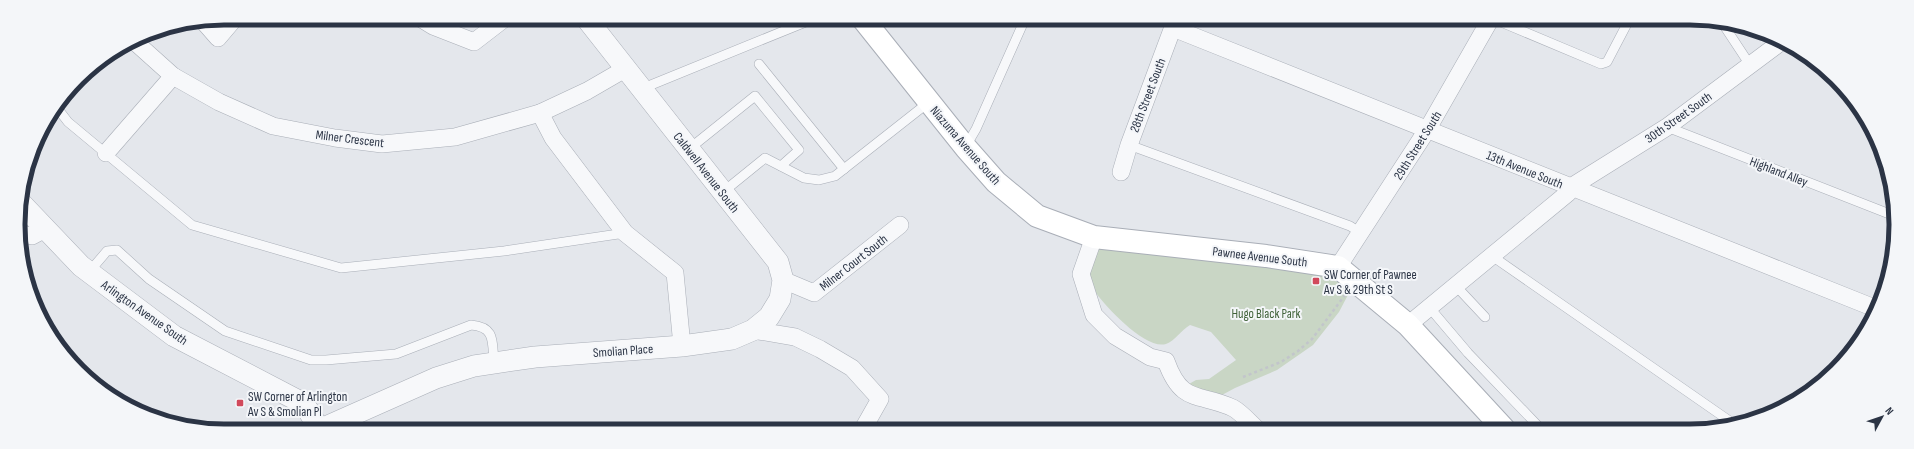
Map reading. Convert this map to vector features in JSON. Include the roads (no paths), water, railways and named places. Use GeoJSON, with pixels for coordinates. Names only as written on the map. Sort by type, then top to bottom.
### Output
{"type":"FeatureCollection","features":[{"type":"Feature","properties":{"kind":"main road","name":"Niazuma Avenue South"},"geometry":{"type":"LineString","coordinates":[[868,25],[966,148],[996,182],[1038,216],[1094,236]]}},
{"type":"Feature","properties":{"kind":"main road","name":"Pawnee Avenue South"},"geometry":{"type":"LineString","coordinates":[[1094,236],[1266,256],[1338,267]]}},
{"type":"Feature","properties":{"kind":"main road"},"geometry":{"type":"LineString","coordinates":[[1338,267],[1408,325],[1499,424]]}},
{"type":"Feature","properties":{"kind":"street"},"geometry":{"type":"LineString","coordinates":[[207,26],[218,38],[229,25]]}},
{"type":"Feature","properties":{"kind":"street"},"geometry":{"type":"LineString","coordinates":[[431,25],[474,42],[496,25]]}},
{"type":"Feature","properties":{"kind":"street","name":"Caldwell Avenue South"},"geometry":{"type":"LineString","coordinates":[[591,25],[778,262],[783,280],[780,299],[769,317],[752,330]]}},
{"type":"Feature","properties":{"kind":"street","name":"28th Street South"},"geometry":{"type":"LineString","coordinates":[[1121,172],[1129,145],[1174,25]]}},
{"type":"Feature","properties":{"kind":"street","name":"13th Avenue South"},"geometry":{"type":"LineString","coordinates":[[1176,25],[1427,130],[1871,307]]}},
{"type":"Feature","properties":{"kind":"street","name":"29th Street South"},"geometry":{"type":"LineString","coordinates":[[1338,267],[1427,130],[1487,25]]}},
{"type":"Feature","properties":{"kind":"street","name":"Milner Crescent"},"geometry":{"type":"LineString","coordinates":[[138,45],[173,76],[219,102],[273,126],[335,138],[382,144],[455,137],[540,113],[587,91],[625,69]]}},
{"type":"Feature","properties":{"kind":"street","name":"30th Street South"},"geometry":{"type":"LineString","coordinates":[[1408,325],[1568,193],[1571,187],[1667,127],[1777,45]]}},
{"type":"Feature","properties":{"kind":"street"},"geometry":{"type":"LineString","coordinates":[[106,153],[173,76]]}},
{"type":"Feature","properties":{"kind":"street"},"geometry":{"type":"LineString","coordinates":[[540,113],[553,138],[625,233],[675,273],[682,346]]}},
{"type":"Feature","properties":{"kind":"street","name":"Arlington Avenue South"},"geometry":{"type":"LineString","coordinates":[[25,208],[81,266],[174,336],[295,399],[308,410],[317,424]]}},
{"type":"Feature","properties":{"kind":"street","name":"Milner Court South"},"geometry":{"type":"LineString","coordinates":[[783,280],[814,293],[900,225]]}},
{"type":"Feature","properties":{"kind":"street"},"geometry":{"type":"LineString","coordinates":[[25,235],[32,236],[45,228]]}},
{"type":"Feature","properties":{"kind":"street"},"geometry":{"type":"LineString","coordinates":[[1094,236],[1081,274],[1094,315],[1115,336],[1150,357],[1166,361],[1170,371],[1187,394],[1234,409],[1250,424]]}},
{"type":"Feature","properties":{"kind":"street"},"geometry":{"type":"LineString","coordinates":[[752,330],[795,337],[820,349],[852,368],[880,399],[866,424]]}},
{"type":"Feature","properties":{"kind":"street","name":"Smolian Place"},"geometry":{"type":"LineString","coordinates":[[331,424],[436,378],[474,366],[535,357],[682,346],[732,339],[752,330]]}},
{"type":"Feature","properties":{"kind":"lane"},"geometry":{"type":"LineString","coordinates":[[641,89],[798,25]]}},
{"type":"Feature","properties":{"kind":"lane"},"geometry":{"type":"LineString","coordinates":[[966,148],[1022,25]]}},
{"type":"Feature","properties":{"kind":"lane"},"geometry":{"type":"LineString","coordinates":[[1508,25],[1601,64],[1607,62],[1626,25]]}},
{"type":"Feature","properties":{"kind":"lane"},"geometry":{"type":"LineString","coordinates":[[1726,29],[1750,65]]}},
{"type":"Feature","properties":{"kind":"lane"},"geometry":{"type":"LineString","coordinates":[[759,64],[844,169]]}},
{"type":"Feature","properties":{"kind":"lane"},"geometry":{"type":"LineString","coordinates":[[689,149],[755,96],[799,150],[781,166]]}},
{"type":"Feature","properties":{"kind":"lane"},"geometry":{"type":"LineString","coordinates":[[723,192],[765,158],[804,178],[820,180],[834,176],[929,102]]}},
{"type":"Feature","properties":{"kind":"lane"},"geometry":{"type":"LineString","coordinates":[[60,112],[68,122],[192,225],[342,268],[504,251],[625,233]]}},
{"type":"Feature","properties":{"kind":"lane","name":"Highland Alley"},"geometry":{"type":"LineString","coordinates":[[1667,127],[1889,214]]}},
{"type":"Feature","properties":{"kind":"lane"},"geometry":{"type":"LineString","coordinates":[[1129,145],[1350,226],[1361,233]]}},
{"type":"Feature","properties":{"kind":"lane"},"geometry":{"type":"LineString","coordinates":[[89,272],[107,251],[117,250],[149,279],[225,330],[310,360],[396,354],[471,325],[480,326],[488,330],[491,335],[494,363]]}},
{"type":"Feature","properties":{"kind":"lane"},"geometry":{"type":"LineString","coordinates":[[1492,256],[1728,420]]}},
{"type":"Feature","properties":{"kind":"lane"},"geometry":{"type":"LineString","coordinates":[[1455,285],[1485,317]]}},
{"type":"Feature","properties":{"kind":"lane"},"geometry":{"type":"LineString","coordinates":[[1429,307],[1468,353],[1536,424]]}},
{"type":"Feature","properties":{"kind":"place","name":"SW Corner of Pawnee Av S & 29th St S"},"geometry":{"type":"Point","coordinates":[1316,281]}},
{"type":"Feature","properties":{"kind":"place","name":"SW Corner of Arlington Av S & Smolian Pl"},"geometry":{"type":"Point","coordinates":[240,403]}},
{"type":"Feature","properties":{"kind":"park label","name":"Hugo Black Park"},"geometry":{"type":"Point","coordinates":[1266,313]}}]}
